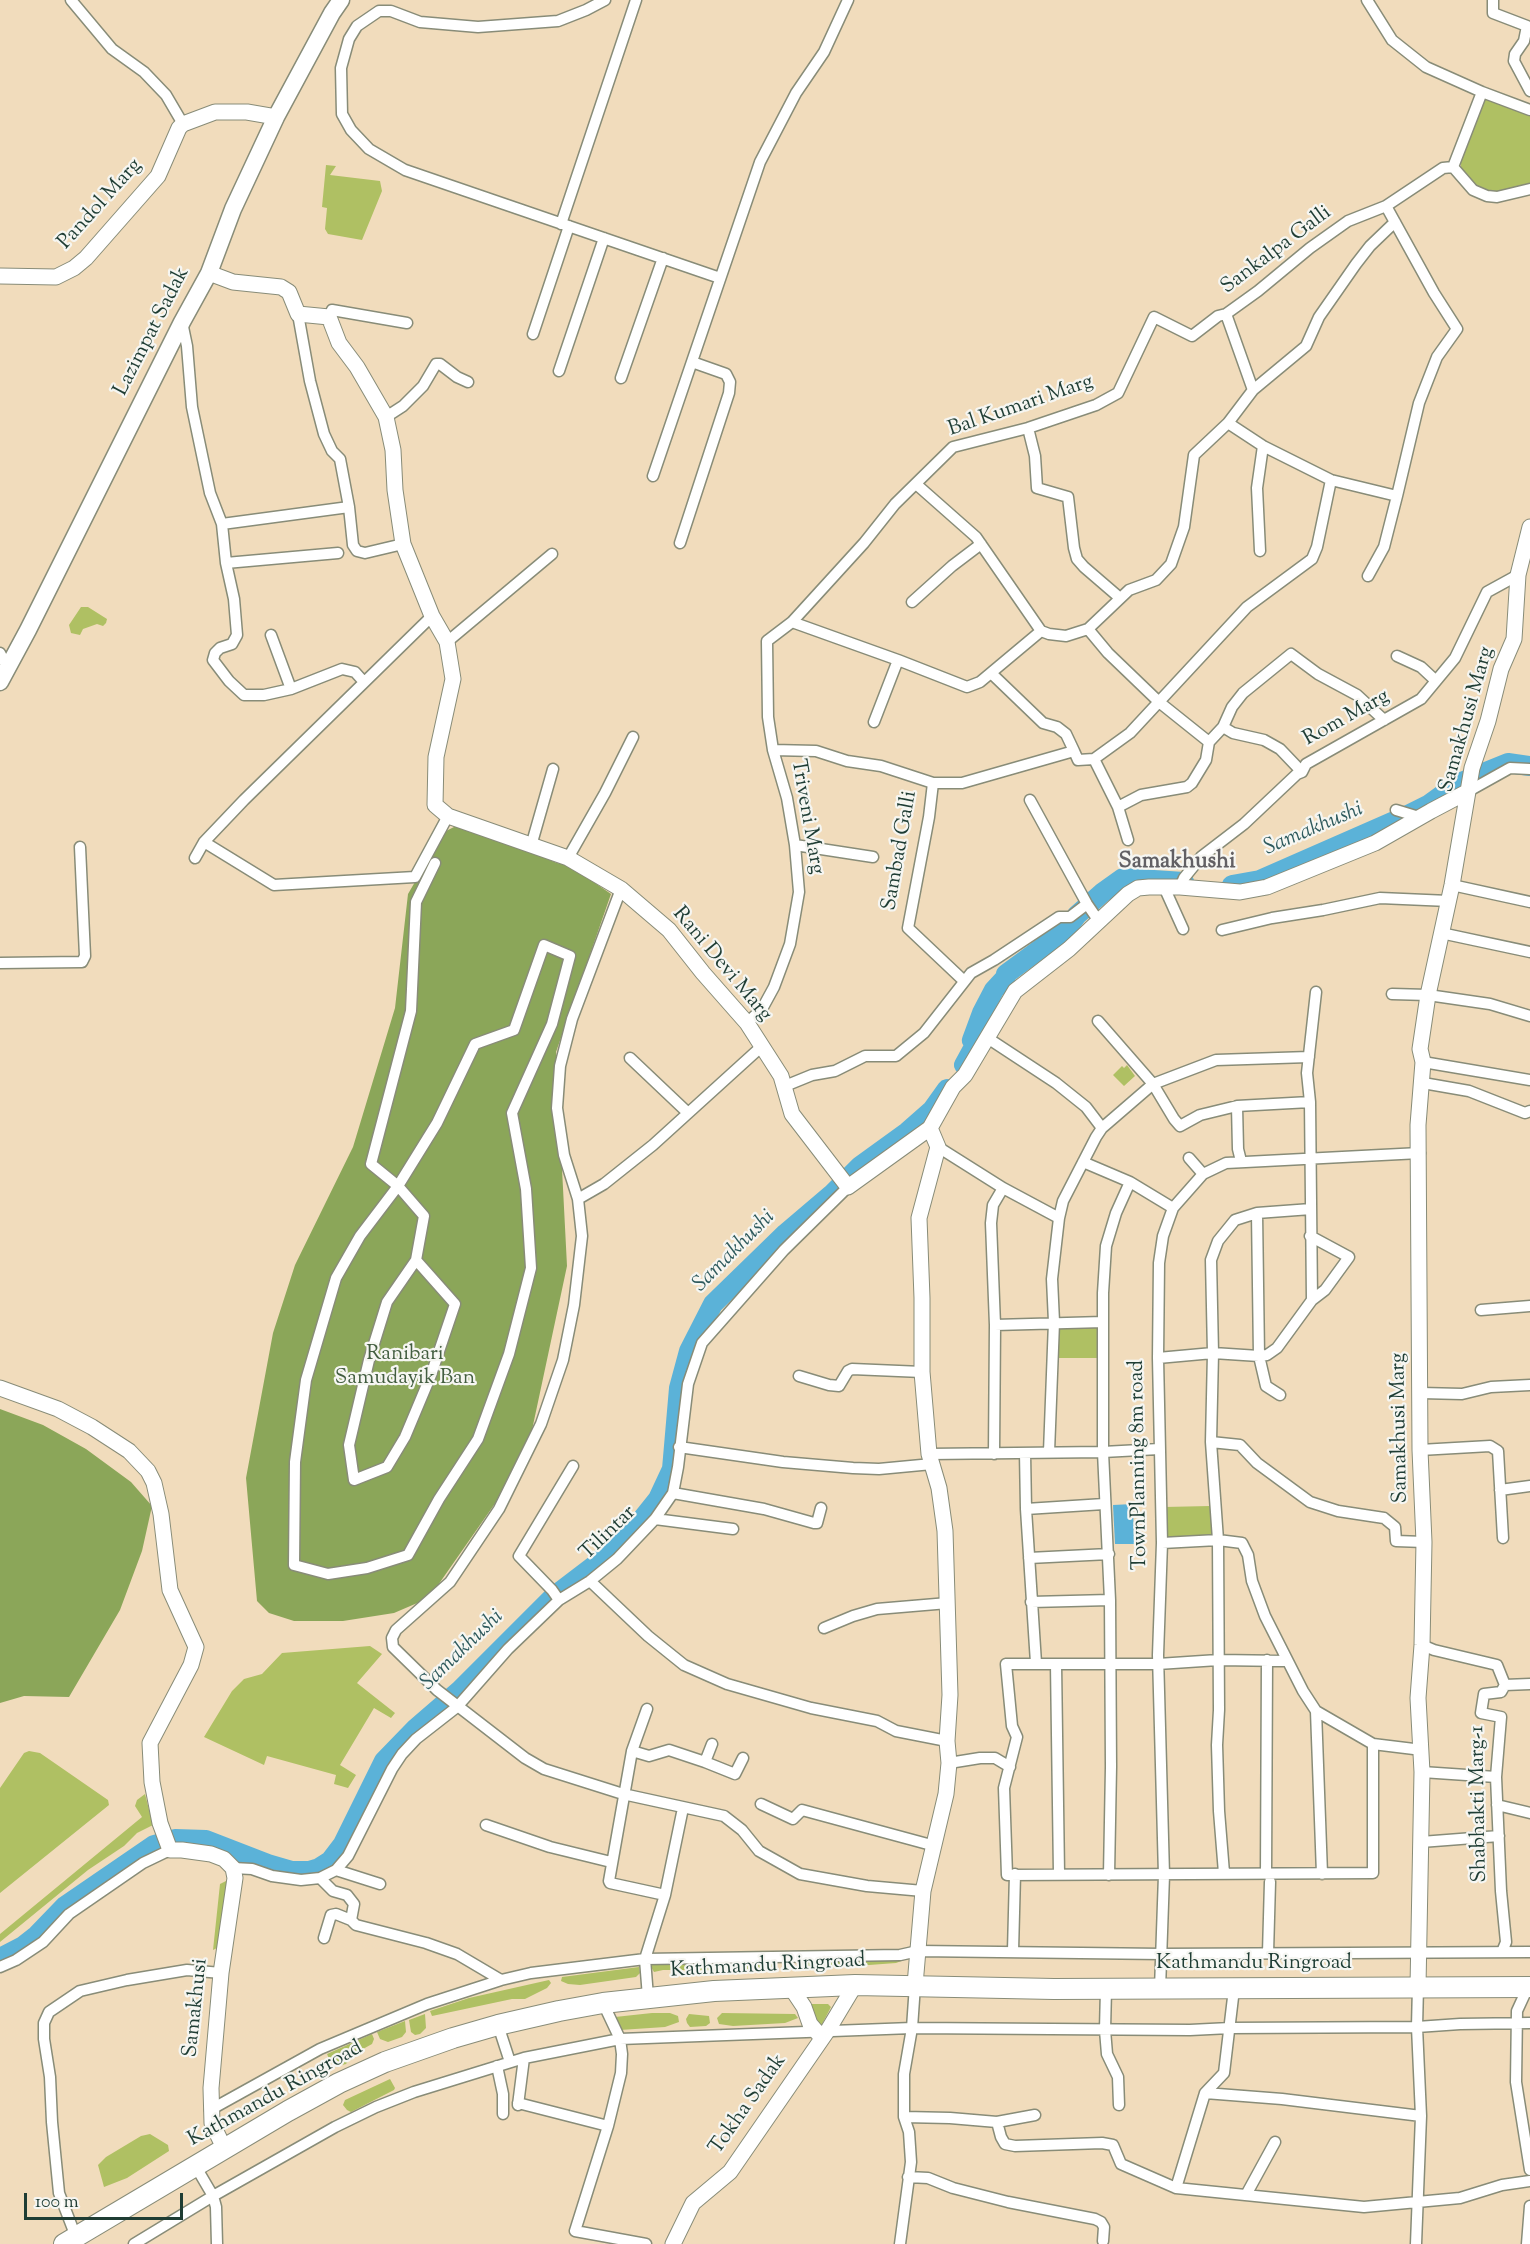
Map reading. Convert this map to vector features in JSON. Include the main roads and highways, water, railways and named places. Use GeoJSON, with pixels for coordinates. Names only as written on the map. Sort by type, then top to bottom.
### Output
{"type":"FeatureCollection","features":[{"type":"Feature","properties":{"kind":"highway","name":"Kathmandu Ringroad"},"geometry":{"type":"LineString","coordinates":[[70,2240],[339,2083],[376,2066],[453,2038],[498,2025],[603,2003],[714,1991],[855,1985],[1054,1989],[1529,1987]]}},
{"type":"Feature","properties":{"kind":"main road","name":"Lazimpat Sadak"},"geometry":{"type":"LineString","coordinates":[[3,668],[209,273],[233,209],[276,117],[341,0]]}},
{"type":"Feature","properties":{"kind":"water"},"geometry":{"type":"Polygon","coordinates":[[[1133,1504],[1134,1544],[1115,1544],[1113,1505],[1133,1504]]]}},
{"type":"Feature","properties":{"kind":"waterway","name":"Samakhushi"},"geometry":{"type":"LineString","coordinates":[[1232,885],[1260,880],[1406,816],[1428,805],[1457,784],[1508,763],[1530,766]]}},
{"type":"Feature","properties":{"kind":"waterway","name":"Samakhushi"},"geometry":{"type":"LineString","coordinates":[[964,1065],[976,1043],[972,1040],[982,1013],[994,990],[1006,974],[1055,938],[1102,893],[1123,878],[1184,882]]}},
{"type":"Feature","properties":{"kind":"waterway","name":"Samakhushi"},"geometry":{"type":"LineString","coordinates":[[0,1958],[23,1946],[65,1906],[154,1845],[175,1839],[206,1840],[292,1871],[309,1871],[330,1861],[343,1844],[384,1761],[416,1728],[460,1690],[553,1597],[595,1565],[634,1529],[658,1499],[672,1469],[679,1388],[689,1351],[713,1304],[786,1233],[833,1193],[860,1166],[907,1132],[932,1110],[947,1089]]}},
{"type":"Feature","properties":{"kind":"district","name":"Samakhushi"},"geometry":{"type":"Point","coordinates":[1177,863]}},
{"type":"Feature","properties":{"kind":"park label","name":"Ranibari Samudayik Ban"},"geometry":{"type":"Point","coordinates":[405,1367]}}]}
